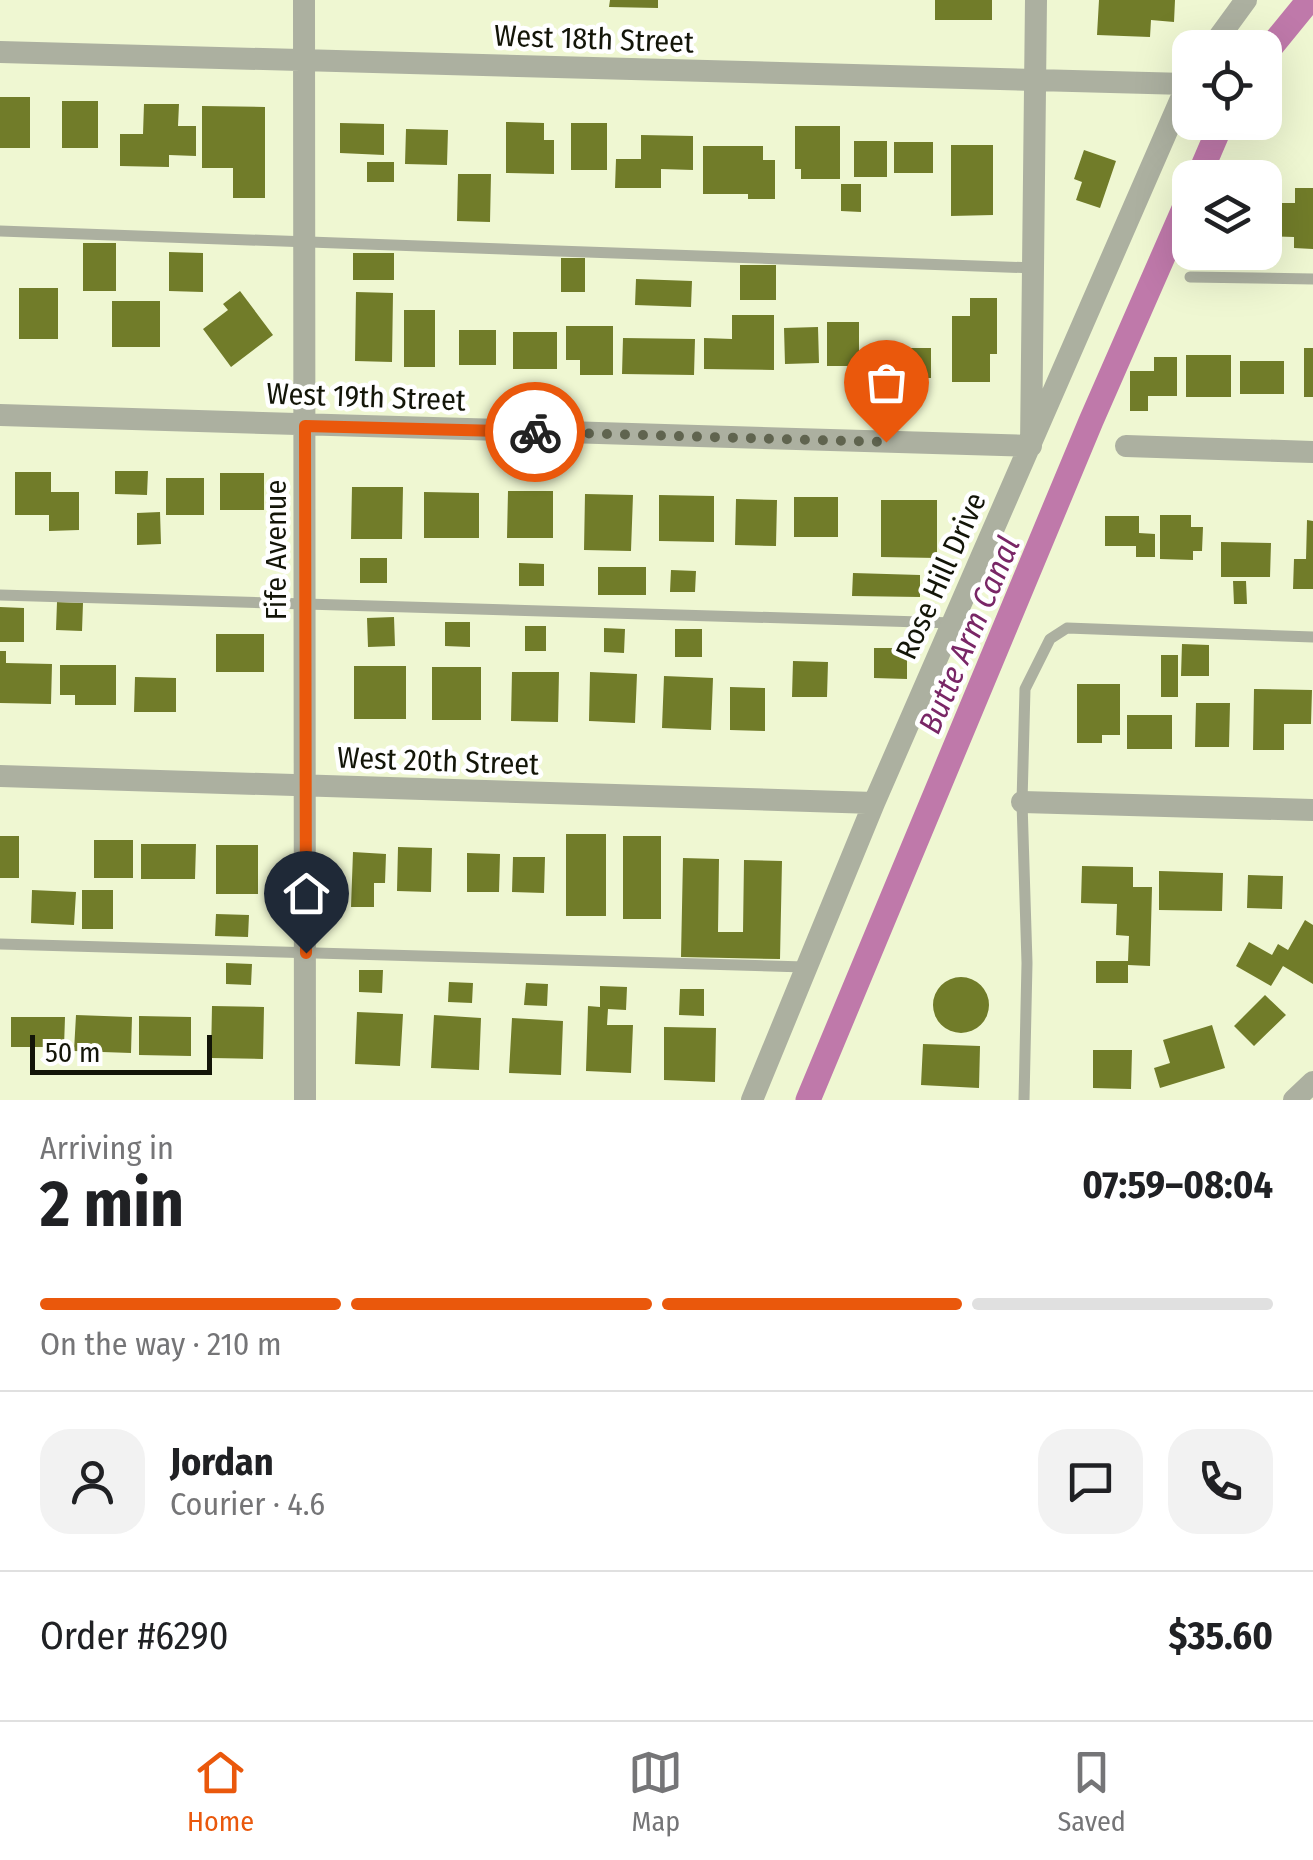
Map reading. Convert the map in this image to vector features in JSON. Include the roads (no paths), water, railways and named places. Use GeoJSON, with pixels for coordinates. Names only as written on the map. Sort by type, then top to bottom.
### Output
{"type":"FeatureCollection","features":[{"type":"Feature","properties":{"kind":"street","name":"Fife Avenue"},"geometry":{"type":"LineString","coordinates":[[304,0],[305,1100]]}},
{"type":"Feature","properties":{"kind":"street"},"geometry":{"type":"LineString","coordinates":[[1030,446],[1036,0]]}},
{"type":"Feature","properties":{"kind":"street"},"geometry":{"type":"LineString","coordinates":[[1224,30],[1246,0]]}},
{"type":"Feature","properties":{"kind":"street","name":"West 18th Street"},"geometry":{"type":"LineString","coordinates":[[0,52],[1172,81]]}},
{"type":"Feature","properties":{"kind":"street","name":"Rose Hill Drive"},"geometry":{"type":"LineString","coordinates":[[752,1100],[874,803],[1172,118]]}},
{"type":"Feature","properties":{"kind":"street","name":"West 19th Street"},"geometry":{"type":"LineString","coordinates":[[0,415],[1030,446]]}},
{"type":"Feature","properties":{"kind":"street"},"geometry":{"type":"LineString","coordinates":[[1126,446],[1313,452]]}},
{"type":"Feature","properties":{"kind":"street","name":"West 20th Street"},"geometry":{"type":"LineString","coordinates":[[0,776],[874,803]]}},
{"type":"Feature","properties":{"kind":"street"},"geometry":{"type":"LineString","coordinates":[[1022,802],[1313,810]]}},
{"type":"Feature","properties":{"kind":"street"},"geometry":{"type":"LineString","coordinates":[[1294,1100],[1313,1082]]}},
{"type":"Feature","properties":{"kind":"lane"},"geometry":{"type":"LineString","coordinates":[[0,232],[1035,268]]}},
{"type":"Feature","properties":{"kind":"lane"},"geometry":{"type":"LineString","coordinates":[[1190,276],[1313,279]]}},
{"type":"Feature","properties":{"kind":"lane"},"geometry":{"type":"LineString","coordinates":[[0,595],[954,623]]}},
{"type":"Feature","properties":{"kind":"lane"},"geometry":{"type":"LineString","coordinates":[[1024,1100],[1025,689],[1050,639],[1067,628],[1313,636]]}},
{"type":"Feature","properties":{"kind":"lane"},"geometry":{"type":"LineString","coordinates":[[0,944],[805,967]]}},
{"type":"Feature","properties":{"kind":"waterway","name":"Butte Arm Canal"},"geometry":{"type":"LineString","coordinates":[[1282,33],[1309,0]]}},
{"type":"Feature","properties":{"kind":"waterway","name":"Butte Arm Canal"},"geometry":{"type":"LineString","coordinates":[[1206,160],[1214,140]]}},
{"type":"Feature","properties":{"kind":"waterway","name":"Butte Arm Canal"},"geometry":{"type":"LineString","coordinates":[[808,1100],[1172,236]]}}]}
